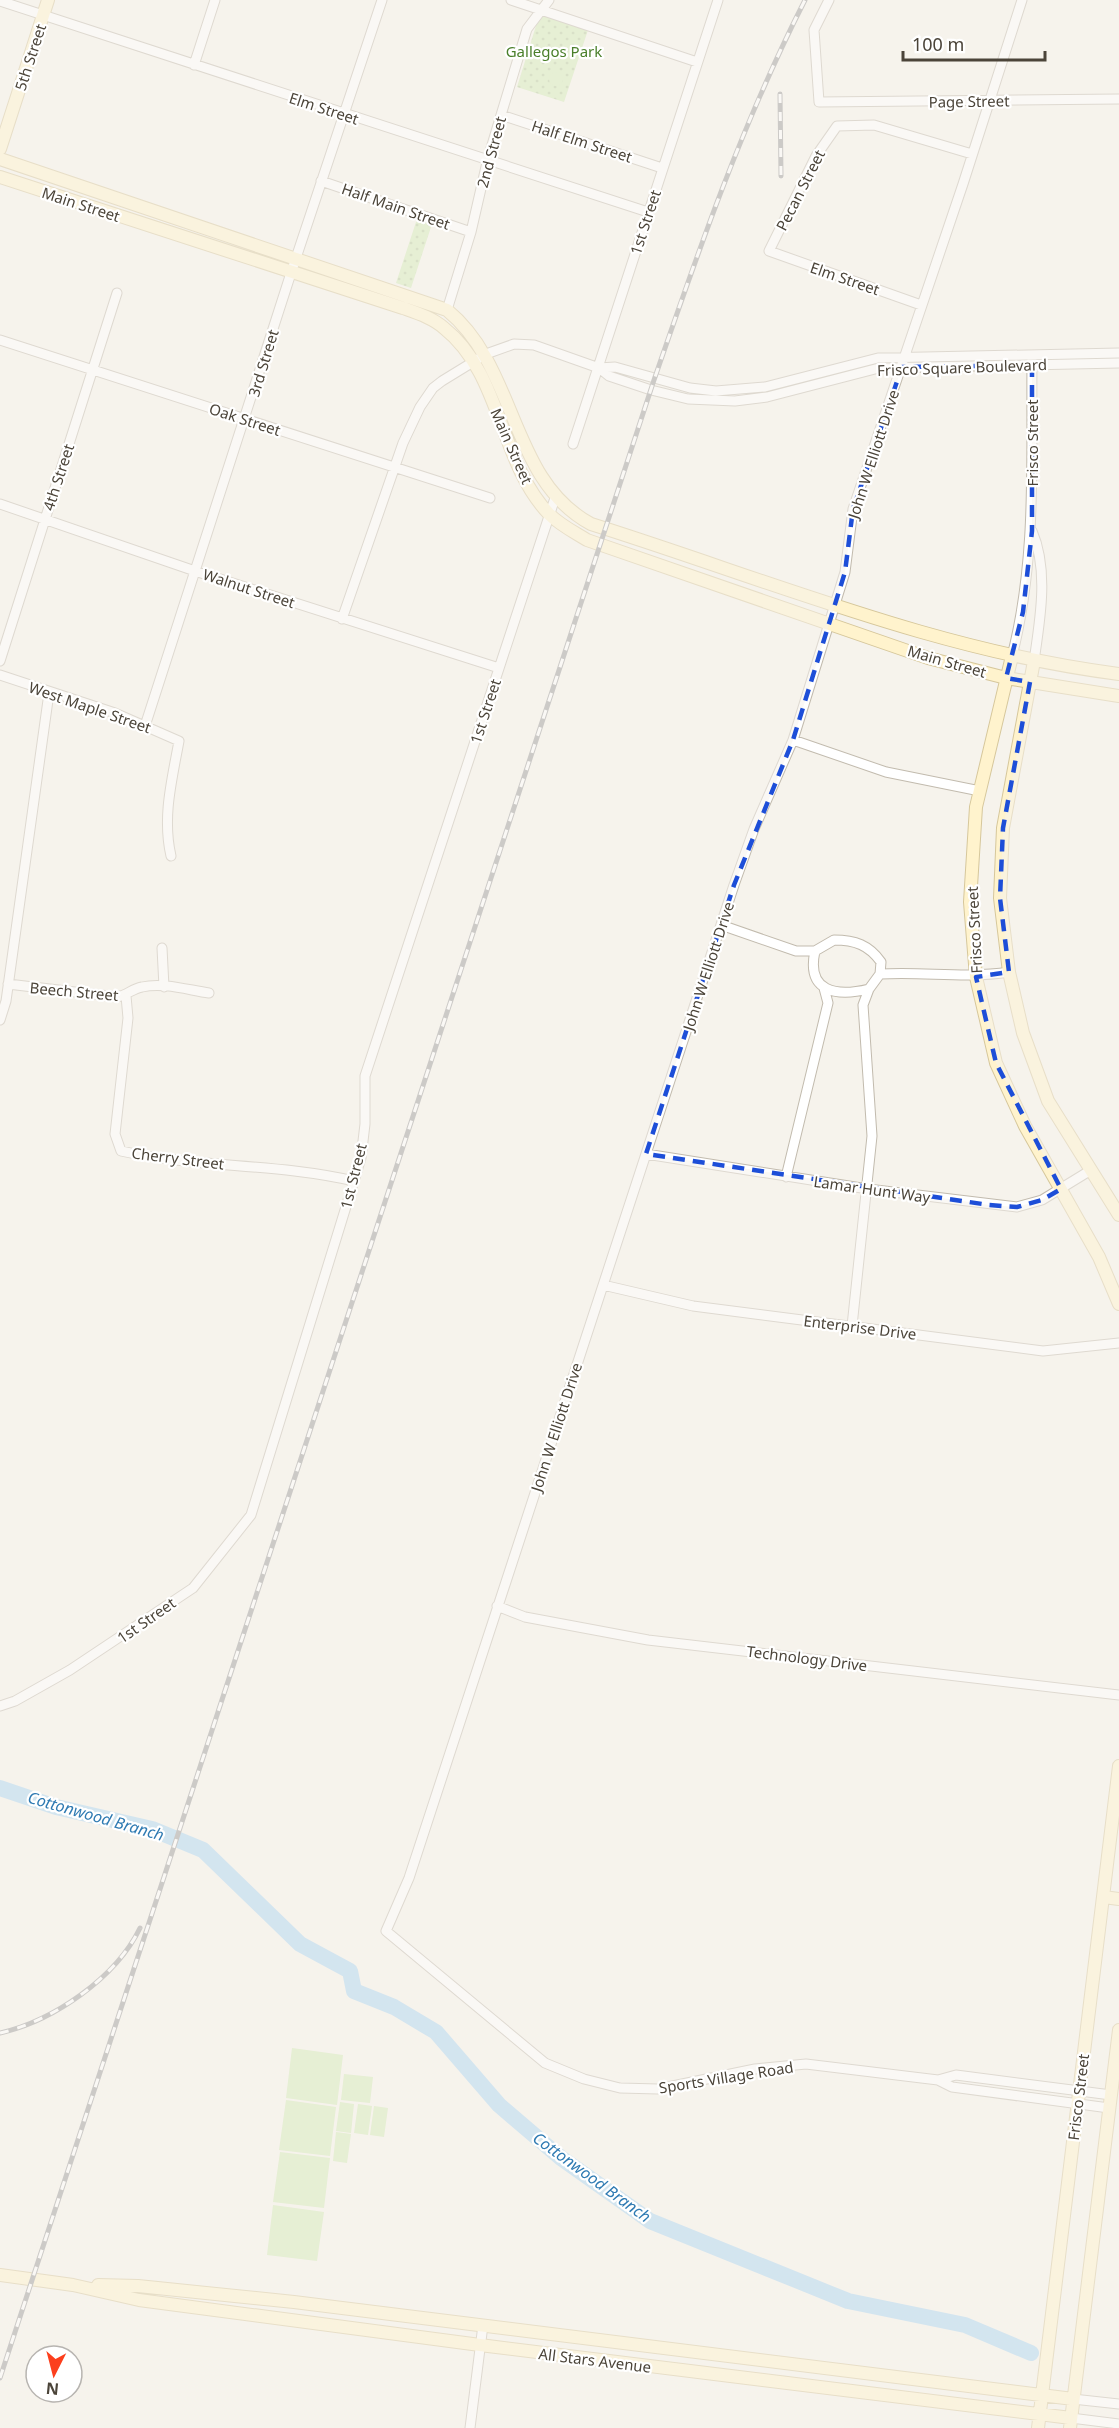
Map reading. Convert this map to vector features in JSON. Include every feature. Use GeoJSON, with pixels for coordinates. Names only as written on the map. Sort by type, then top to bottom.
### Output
{"type":"FeatureCollection","features":[{"type":"Feature","properties":{"kind":"street","name":"5th Street"},"geometry":{"type":"LineString","coordinates":[[0,149],[48,0]]}},
{"type":"Feature","properties":{"kind":"street"},"geometry":{"type":"LineString","coordinates":[[194,65],[215,0]]}},
{"type":"Feature","properties":{"kind":"street","name":"3rd Street"},"geometry":{"type":"LineString","coordinates":[[145,726],[321,181],[382,0]]}},
{"type":"Feature","properties":{"kind":"street"},"geometry":{"type":"LineString","coordinates":[[511,0],[697,62]]}},
{"type":"Feature","properties":{"kind":"street","name":"2nd Street"},"geometry":{"type":"LineString","coordinates":[[447,310],[471,232],[488,158],[527,30],[532,19],[543,10],[549,0]]}},
{"type":"Feature","properties":{"kind":"street","name":"1st Street"},"geometry":{"type":"LineString","coordinates":[[573,444],[718,0]]}},
{"type":"Feature","properties":{"kind":"street","name":"Page Street"},"geometry":{"type":"LineString","coordinates":[[829,0],[814,30],[819,102],[1119,99]]}},
{"type":"Feature","properties":{"kind":"street","name":"Elm Street"},"geometry":{"type":"LineString","coordinates":[[0,1],[344,115],[488,158],[648,212]]}},
{"type":"Feature","properties":{"kind":"street","name":"John W Elliott Drive"},"geometry":{"type":"LineString","coordinates":[[386,1930],[409,1878],[721,925],[754,829],[793,740],[845,572],[853,509],[990,101],[1018,1]]}},
{"type":"Feature","properties":{"kind":"street","name":"Half Elm Street"},"geometry":{"type":"LineString","coordinates":[[501,115],[663,168]]}},
{"type":"Feature","properties":{"kind":"street","name":"Pecan Street"},"geometry":{"type":"LineString","coordinates":[[769,252],[816,156],[837,126],[874,124],[972,154]]}},
{"type":"Feature","properties":{"kind":"street","name":"Main Street"},"geometry":{"type":"LineString","coordinates":[[0,159],[447,310],[466,328],[486,354],[528,451],[555,498],[591,524],[934,636],[1034,661],[1119,674]]}},
{"type":"Feature","properties":{"kind":"street","name":"Main Street"},"geometry":{"type":"LineString","coordinates":[[0,177],[426,317],[444,327],[473,362],[484,381],[530,490],[550,515],[575,533],[600,545],[928,658],[1006,678],[1119,696]]}},
{"type":"Feature","properties":{"kind":"street","name":"Half Main Street"},"geometry":{"type":"LineString","coordinates":[[321,181],[471,232]]}},
{"type":"Feature","properties":{"kind":"street","name":"Elm Street"},"geometry":{"type":"LineString","coordinates":[[769,252],[921,305]]}},
{"type":"Feature","properties":{"kind":"street","name":"4th Street"},"geometry":{"type":"LineString","coordinates":[[0,661],[117,293]]}},
{"type":"Feature","properties":{"kind":"street","name":"Oak Street"},"geometry":{"type":"LineString","coordinates":[[0,340],[490,498]]}},
{"type":"Feature","properties":{"kind":"street","name":"Frisco Square Boulevard"},"geometry":{"type":"LineString","coordinates":[[486,354],[514,344],[527,343],[599,368],[615,368],[690,388],[739,390],[765,387],[878,358],[903,362],[1032,360],[1119,363]]}},
{"type":"Feature","properties":{"kind":"street","name":"Frisco Square Boulevard"},"geometry":{"type":"LineString","coordinates":[[1032,360],[1119,353]]}},
{"type":"Feature","properties":{"kind":"street"},"geometry":{"type":"LineString","coordinates":[[342,619],[395,466],[420,407],[433,388],[486,354]]}},
{"type":"Feature","properties":{"kind":"street","name":"Frisco Street"},"geometry":{"type":"LineString","coordinates":[[1032,360],[1032,531],[1024,582],[1023,612],[980,791],[970,902],[976,977],[996,1063],[1025,1126],[1099,1257],[1119,1304]]}},
{"type":"Feature","properties":{"kind":"street","name":"1st Street"},"geometry":{"type":"LineString","coordinates":[[0,1706],[15,1701],[70,1670],[193,1588],[251,1515],[354,1181],[365,1124],[365,1076],[555,498]]}},
{"type":"Feature","properties":{"kind":"street","name":"Walnut Street"},"geometry":{"type":"LineString","coordinates":[[0,504],[195,571],[499,668]]}},
{"type":"Feature","properties":{"kind":"street","name":"Frisco Street"},"geometry":{"type":"LineString","coordinates":[[1032,531],[1040,549],[1041,618],[1003,828],[1000,898],[1009,972],[1023,1033],[1048,1101],[1119,1215]]}},
{"type":"Feature","properties":{"kind":"street","name":"West Maple Street"},"geometry":{"type":"LineString","coordinates":[[0,675],[115,713],[179,741],[167,812],[167,837],[171,856]]}},
{"type":"Feature","properties":{"kind":"street"},"geometry":{"type":"LineString","coordinates":[[0,1020],[8,984],[49,693]]}},
{"type":"Feature","properties":{"kind":"street"},"geometry":{"type":"LineString","coordinates":[[793,740],[886,772],[980,791]]}},
{"type":"Feature","properties":{"kind":"street"},"geometry":{"type":"LineString","coordinates":[[721,925],[796,951],[815,951],[825,944],[849,940],[874,952],[881,962],[905,972]]}},
{"type":"Feature","properties":{"kind":"street"},"geometry":{"type":"LineString","coordinates":[[162,948],[164,987]]}},
{"type":"Feature","properties":{"kind":"street"},"geometry":{"type":"LineString","coordinates":[[796,951],[812,965]]}},
{"type":"Feature","properties":{"kind":"street"},"geometry":{"type":"LineString","coordinates":[[786,1177],[828,1004],[824,988],[815,978],[812,965],[815,951]]}},
{"type":"Feature","properties":{"kind":"street"},"geometry":{"type":"LineString","coordinates":[[852,1326],[872,1136],[863,1005],[868,989],[880,974],[881,962]]}},
{"type":"Feature","properties":{"kind":"street"},"geometry":{"type":"LineString","coordinates":[[880,974],[905,972],[976,977],[1009,972]]}},
{"type":"Feature","properties":{"kind":"street","name":"Beech Street"},"geometry":{"type":"LineString","coordinates":[[8,984],[95,996],[126,996],[134,989],[150,985],[209,993]]}},
{"type":"Feature","properties":{"kind":"street"},"geometry":{"type":"LineString","coordinates":[[824,988],[842,994],[868,989]]}},
{"type":"Feature","properties":{"kind":"street"},"geometry":{"type":"LineString","coordinates":[[854,993],[863,1005]]}},
{"type":"Feature","properties":{"kind":"street"},"geometry":{"type":"LineString","coordinates":[[828,1004],[842,994]]}},
{"type":"Feature","properties":{"kind":"street","name":"Cherry Street"},"geometry":{"type":"LineString","coordinates":[[126,996],[128,1018],[115,1134],[121,1150],[161,1158],[291,1168],[354,1181]]}},
{"type":"Feature","properties":{"kind":"street","name":"Lamar Hunt Way"},"geometry":{"type":"LineString","coordinates":[[646,1154],[868,1189],[1017,1207],[1042,1200],[1091,1170]]}},
{"type":"Feature","properties":{"kind":"street","name":"Enterprise Drive"},"geometry":{"type":"LineString","coordinates":[[603,1285],[693,1306],[1042,1351],[1119,1343]]}},
{"type":"Feature","properties":{"kind":"street","name":"Technology Drive"},"geometry":{"type":"LineString","coordinates":[[497,1605],[525,1617],[648,1640],[1119,1695]]}},
{"type":"Feature","properties":{"kind":"street","name":"Frisco Street"},"geometry":{"type":"LineString","coordinates":[[1038,2422],[1119,1766]]}},
{"type":"Feature","properties":{"kind":"street"},"geometry":{"type":"LineString","coordinates":[[1104,1897],[1119,1899]]}},
{"type":"Feature","properties":{"kind":"street","name":"Sports Village Road"},"geometry":{"type":"LineString","coordinates":[[386,1930],[544,2062],[584,2079],[620,2088],[658,2089],[755,2069],[806,2064],[938,2080],[956,2075],[1110,2101]]}},
{"type":"Feature","properties":{"kind":"street"},"geometry":{"type":"LineString","coordinates":[[1070,2423],[1119,2030]]}},
{"type":"Feature","properties":{"kind":"street","name":"All Stars Avenue"},"geometry":{"type":"LineString","coordinates":[[0,2275],[73,2286],[139,2300],[836,2389],[1038,2422],[1119,2424]]}},
{"type":"Feature","properties":{"kind":"street","name":"All Stars Avenue"},"geometry":{"type":"LineString","coordinates":[[73,2286],[138,2286],[214,2294],[483,2325],[1041,2397],[1119,2404]]}},
{"type":"Feature","properties":{"kind":"street"},"geometry":{"type":"LineString","coordinates":[[212,2309],[214,2294]]}},
{"type":"Feature","properties":{"kind":"street"},"geometry":{"type":"LineString","coordinates":[[470,2428],[483,2325]]}},
{"type":"Feature","properties":{"kind":"street"},"geometry":{"type":"LineString","coordinates":[[676,2370],[680,2350]]}},
{"type":"Feature","properties":{"kind":"street"},"geometry":{"type":"LineString","coordinates":[[836,2389],[840,2371]]}},
{"type":"Feature","properties":{"kind":"highlighted area"},"geometry":{"type":"Polygon","coordinates":[[[1032,365],[1032,531],[1023,612],[1006,678],[1030,682],[1003,828],[1000,898],[1009,972],[976,977],[996,1063],[1061,1189],[1042,1200],[1017,1207],[989,1205],[646,1154],[734,885],[793,740],[845,572],[853,509],[902,367],[1032,365]]]}},
{"type":"Feature","properties":{"kind":"green space","name":"Gallegos Park"},"geometry":{"type":"Polygon","coordinates":[[[543,15],[588,30],[564,102],[517,87],[539,16],[543,15]]]}},
{"type":"Feature","properties":{"kind":"green space"},"geometry":{"type":"Polygon","coordinates":[[[553,72],[559,72],[563,79],[559,86],[553,86],[549,82],[549,76],[553,72]]]}},
{"type":"Feature","properties":{"kind":"green space"},"geometry":{"type":"Polygon","coordinates":[[[417,219],[432,224],[411,288],[396,283],[417,219]]]}},
{"type":"Feature","properties":{"kind":"green space"},"geometry":{"type":"Polygon","coordinates":[[[292,2048],[343,2055],[337,2105],[286,2098],[292,2048]]]}},
{"type":"Feature","properties":{"kind":"green space"},"geometry":{"type":"Polygon","coordinates":[[[344,2074],[373,2077],[370,2103],[341,2100],[344,2074]]]}},
{"type":"Feature","properties":{"kind":"green space"},"geometry":{"type":"Polygon","coordinates":[[[286,2100],[336,2107],[330,2156],[279,2150],[286,2100]]]}},
{"type":"Feature","properties":{"kind":"green space"},"geometry":{"type":"Polygon","coordinates":[[[340,2102],[354,2104],[351,2133],[336,2131],[340,2102]]]}},
{"type":"Feature","properties":{"kind":"green space"},"geometry":{"type":"Polygon","coordinates":[[[358,2104],[372,2106],[368,2135],[354,2133],[358,2104]]]}},
{"type":"Feature","properties":{"kind":"green space"},"geometry":{"type":"Polygon","coordinates":[[[374,2106],[388,2108],[384,2137],[370,2135],[374,2106]]]}},
{"type":"Feature","properties":{"kind":"green space"},"geometry":{"type":"Polygon","coordinates":[[[336,2132],[351,2134],[347,2163],[333,2161],[336,2132]]]}},
{"type":"Feature","properties":{"kind":"green space"},"geometry":{"type":"Polygon","coordinates":[[[280,2152],[330,2158],[324,2208],[273,2202],[280,2152]]]}},
{"type":"Feature","properties":{"kind":"green space"},"geometry":{"type":"Polygon","coordinates":[[[273,2205],[324,2212],[317,2261],[267,2255],[273,2205]]]}},
{"type":"Feature","properties":{"kind":"waterway","name":"Cottonwood Branch"},"geometry":{"type":"LineString","coordinates":[[0,1788],[56,1807],[152,1829],[203,1850],[300,1944],[350,1971],[354,1991],[394,2007],[436,2032],[499,2105],[561,2158],[650,2221],[848,2301],[965,2325],[1031,2353]]}},
{"type":"Feature","properties":{"kind":"railway"},"geometry":{"type":"LineString","coordinates":[[0,2378],[654,380],[741,140],[805,0]]}},
{"type":"Feature","properties":{"kind":"railway"},"geometry":{"type":"LineString","coordinates":[[780,94],[781,176]]}},
{"type":"Feature","properties":{"kind":"railway"},"geometry":{"type":"LineString","coordinates":[[0,2033],[41,2019],[81,1995],[115,1964],[140,1928]]}}]}
